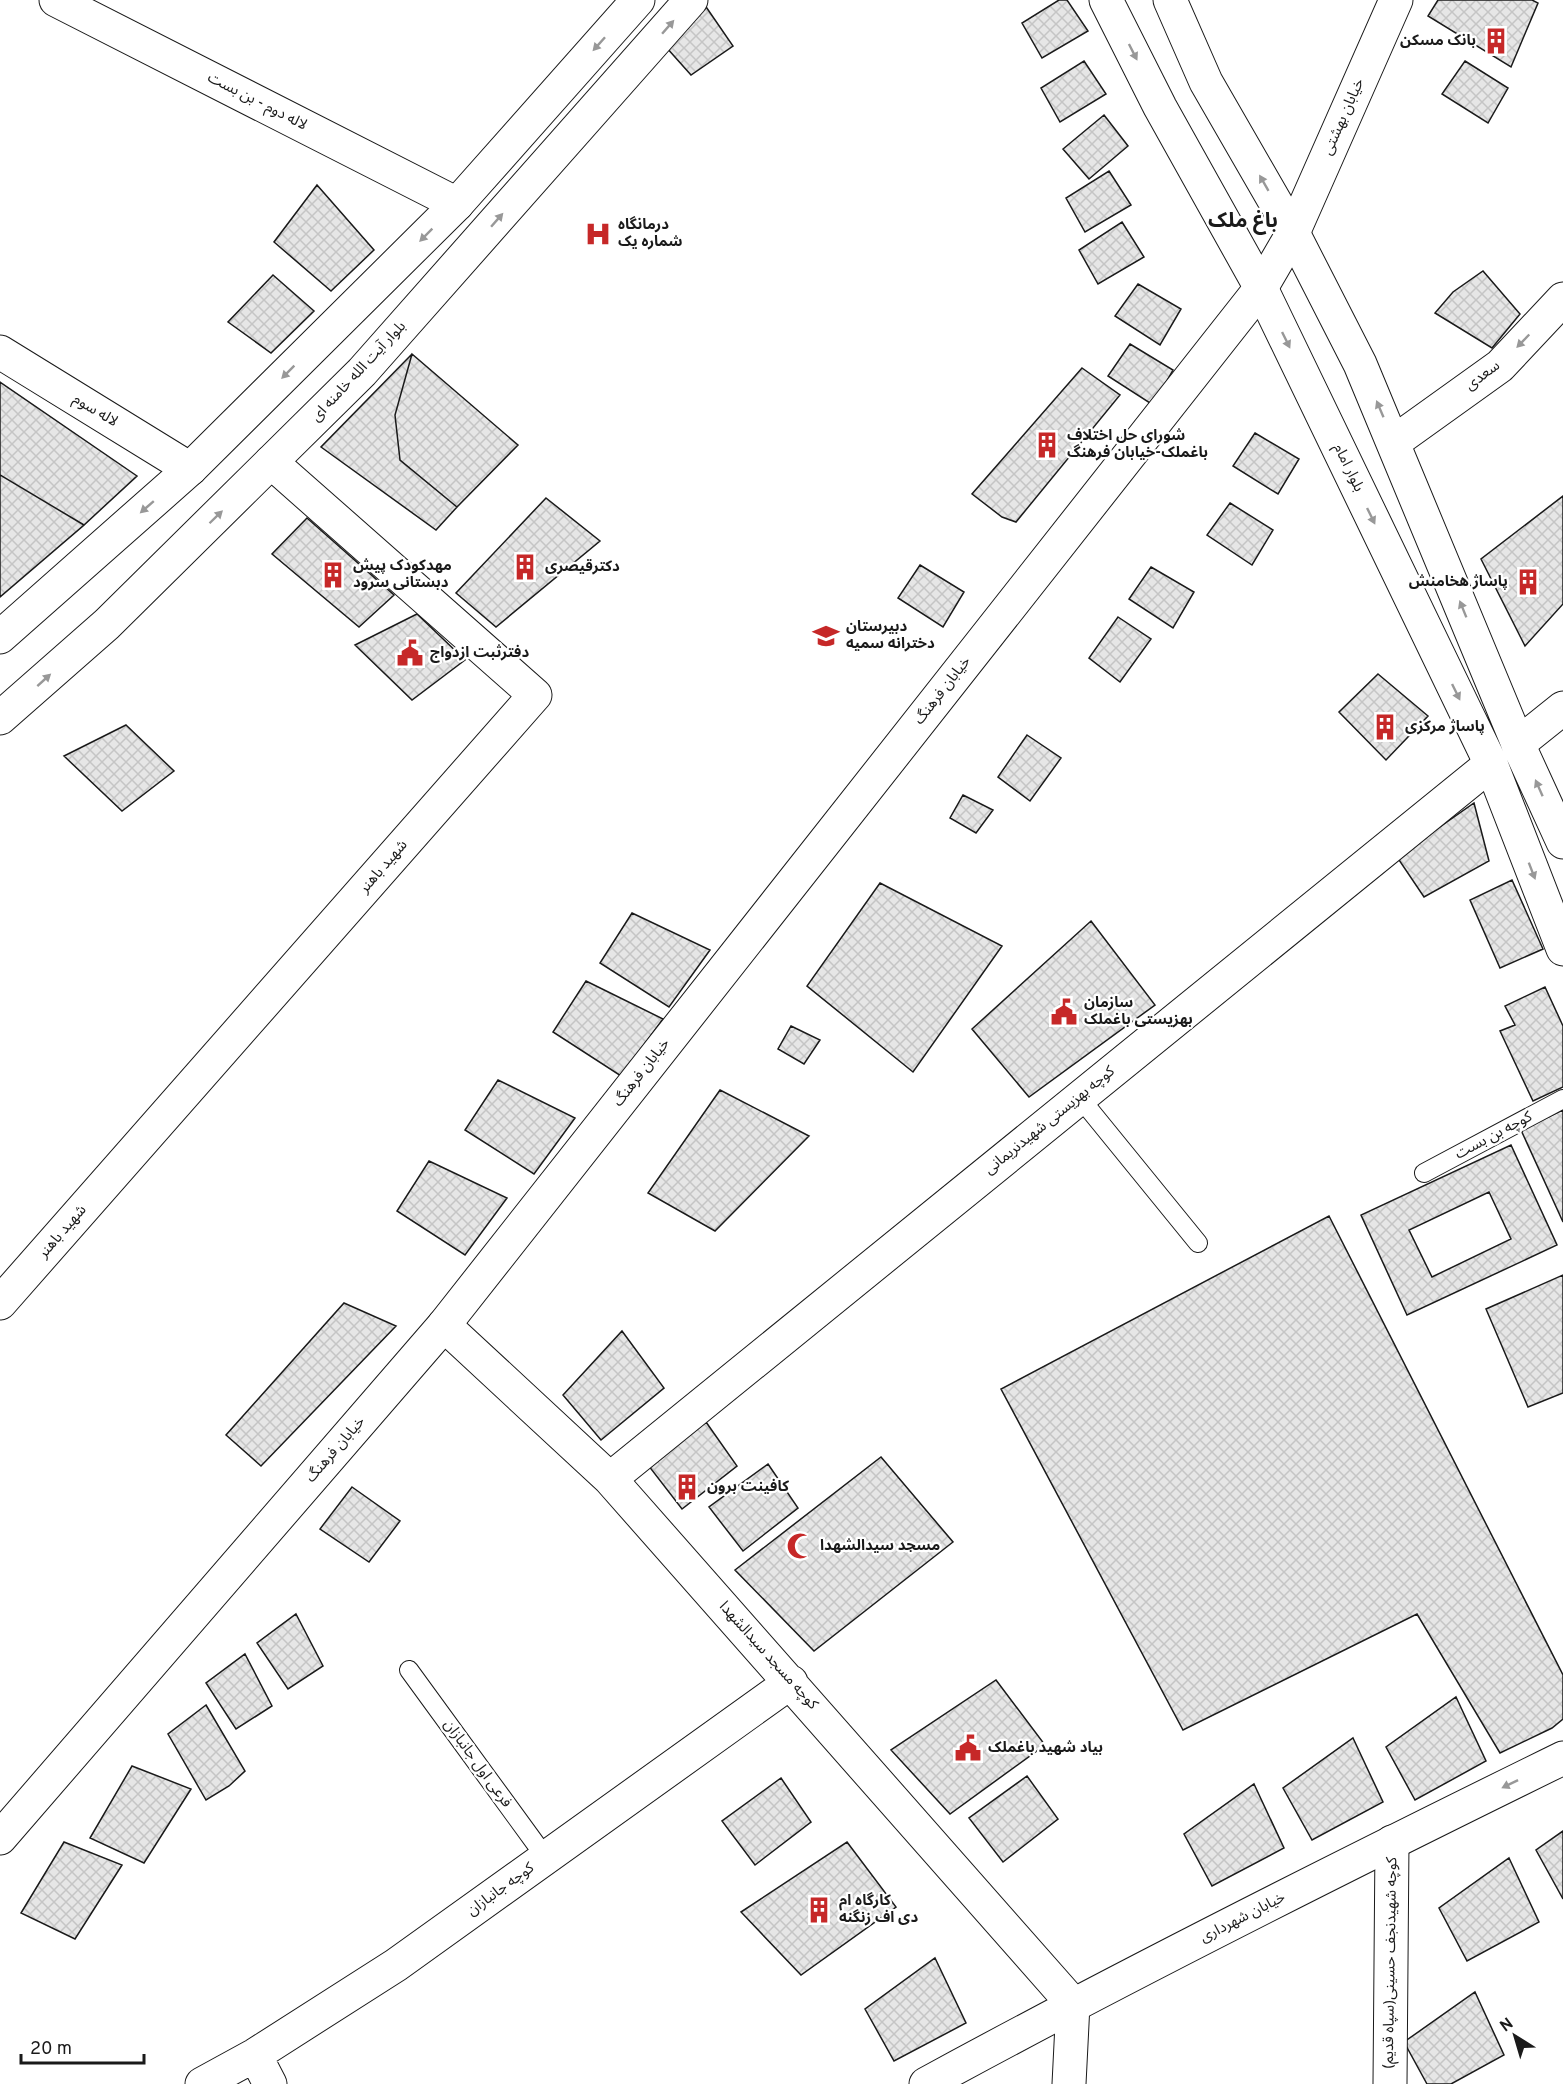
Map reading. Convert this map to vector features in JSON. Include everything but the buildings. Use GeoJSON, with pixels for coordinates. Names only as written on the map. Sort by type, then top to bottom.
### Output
{"type":"FeatureCollection","features":[{"type":"Feature","properties":{"kind":"main road","name":"لاله دوم - بن بست"},"geometry":{"type":"LineString","coordinates":[[56,0],[457,204]]}},
{"type":"Feature","properties":{"kind":"main road"},"geometry":{"type":"LineString","coordinates":[[0,637],[190,469],[457,204],[638,0]]}},
{"type":"Feature","properties":{"kind":"main road","name":"بلوار آیت الله خامنه ای"},"geometry":{"type":"LineString","coordinates":[[0,718],[107,624],[362,372],[691,0]]}},
{"type":"Feature","properties":{"kind":"main road","name":"بلوار امام"},"geometry":{"type":"LineString","coordinates":[[1106,0],[1160,107],[1261,288],[1491,764],[1563,949]]}},
{"type":"Feature","properties":{"kind":"main road"},"geometry":{"type":"LineString","coordinates":[[1170,0],[1206,81],[1293,233],[1360,364],[1518,744],[1563,842]]}},
{"type":"Feature","properties":{"kind":"main road","name":"خیابان بهشتی"},"geometry":{"type":"LineString","coordinates":[[1261,288],[1293,233],[1396,0]]}},
{"type":"Feature","properties":{"kind":"main road","name":"خیابان فرهنگ"},"geometry":{"type":"LineString","coordinates":[[0,1838],[444,1325],[1261,288]]}},
{"type":"Feature","properties":{"kind":"main road","name":"سعدی"},"geometry":{"type":"LineString","coordinates":[[1394,442],[1500,366],[1563,299]]}},
{"type":"Feature","properties":{"kind":"main road","name":"لاله سوم"},"geometry":{"type":"LineString","coordinates":[[0,352],[190,469]]}},
{"type":"Feature","properties":{"kind":"main road","name":"شهید باهنر"},"geometry":{"type":"LineString","coordinates":[[0,1303],[535,695],[271,462]]}},
{"type":"Feature","properties":{"kind":"main road"},"geometry":{"type":"LineString","coordinates":[[1518,744],[1563,708]]}},
{"type":"Feature","properties":{"kind":"main road","name":"کوچه بهزیستی شهیدنریمانی"},"geometry":{"type":"LineString","coordinates":[[610,1479],[1491,764]]}},
{"type":"Feature","properties":{"kind":"main road","name":"کوچه مسجد سیدالشهدا"},"geometry":{"type":"LineString","coordinates":[[444,1325],[610,1479],[1073,2004]]}},
{"type":"Feature","properties":{"kind":"main road","name":"کوچه جانبازان"},"geometry":{"type":"LineString","coordinates":[[202,2084],[255,2055],[396,1965],[791,1682]]}},
{"type":"Feature","properties":{"kind":"main road","name":"خیابان شهرداری"},"geometry":{"type":"LineString","coordinates":[[926,2084],[1073,2004],[1563,1758]]}},
{"type":"Feature","properties":{"kind":"main road","name":"کوچه شهیدنجف حسینی(سپاه قدیم)"},"geometry":{"type":"LineString","coordinates":[[1389,2084],[1392,1842]]}},
{"type":"Feature","properties":{"kind":"main road"},"geometry":{"type":"LineString","coordinates":[[1069,2084],[1073,2004]]}},
{"type":"Feature","properties":{"kind":"main road"},"geometry":{"type":"LineString","coordinates":[[255,2055],[270,2084]]}},
{"type":"Feature","properties":{"kind":"lane"},"geometry":{"type":"LineString","coordinates":[[1080,1098],[1198,1243]]}},
{"type":"Feature","properties":{"kind":"lane","name":"کوچه بن بست"},"geometry":{"type":"LineString","coordinates":[[1425,1173],[1563,1099]]}},
{"type":"Feature","properties":{"kind":"lane","name":"فرعی اول جانبازان"},"geometry":{"type":"LineString","coordinates":[[409,1670],[546,1858]]}},
{"type":"Feature","properties":{"kind":"place","name":"بانک مسکن"},"geometry":{"type":"Point","coordinates":[1496,41]}},
{"type":"Feature","properties":{"kind":"place","name":"درمانگاه شماره یک"},"geometry":{"type":"Point","coordinates":[598,234]}},
{"type":"Feature","properties":{"kind":"place","name":"شورای حل اختلاف باغملک-خیابان فرهنگ"},"geometry":{"type":"Point","coordinates":[1047,445]}},
{"type":"Feature","properties":{"kind":"place","name":"دکترقیصری"},"geometry":{"type":"Point","coordinates":[525,567]}},
{"type":"Feature","properties":{"kind":"place","name":"مهدکودک پیش دبستانی سرود"},"geometry":{"type":"Point","coordinates":[333,575]}},
{"type":"Feature","properties":{"kind":"place","name":"پاساژ هخامنش"},"geometry":{"type":"Point","coordinates":[1528,582]}},
{"type":"Feature","properties":{"kind":"place","name":"دبیرستان دخترانه سمیه"},"geometry":{"type":"Point","coordinates":[826,636]}},
{"type":"Feature","properties":{"kind":"place","name":"دفترثبت ازدواج"},"geometry":{"type":"Point","coordinates":[410,653]}},
{"type":"Feature","properties":{"kind":"place","name":"پاساژ مرکزی"},"geometry":{"type":"Point","coordinates":[1385,727]}},
{"type":"Feature","properties":{"kind":"place","name":"سازمان بهزیستی باغملک"},"geometry":{"type":"Point","coordinates":[1064,1012]}},
{"type":"Feature","properties":{"kind":"place","name":"کافینت برون"},"geometry":{"type":"Point","coordinates":[687,1487]}},
{"type":"Feature","properties":{"kind":"place","name":"مسجد سیدالشهدا"},"geometry":{"type":"Point","coordinates":[800,1546]}},
{"type":"Feature","properties":{"kind":"place","name":"بیاد شهید باغملک"},"geometry":{"type":"Point","coordinates":[968,1748]}},
{"type":"Feature","properties":{"kind":"place","name":"کارگاه ام دی اف زنگنه"},"geometry":{"type":"Point","coordinates":[819,1910]}},
{"type":"Feature","properties":{"kind":"district","name":"باغ ملک"},"geometry":{"type":"Point","coordinates":[1243,221]}}]}
